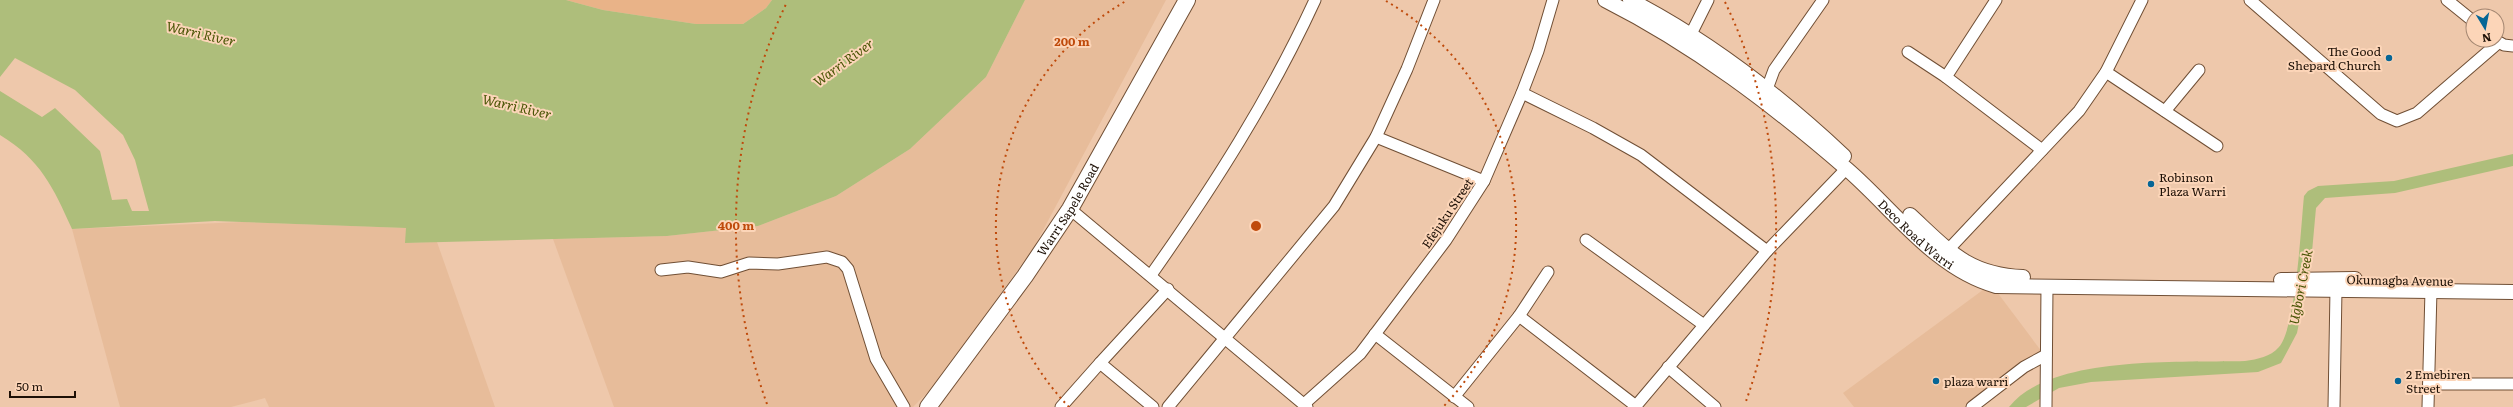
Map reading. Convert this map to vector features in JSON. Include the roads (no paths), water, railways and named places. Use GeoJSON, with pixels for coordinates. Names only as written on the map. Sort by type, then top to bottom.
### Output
{"type":"FeatureCollection","features":[{"type":"Feature","properties":{"kind":"highway","name":"Warri Sapele Road"},"geometry":{"type":"LineString","coordinates":[[928,407],[1025,276],[1070,209],[1187,0]]}},
{"type":"Feature","properties":{"kind":"main road","name":"Deco Road Warri"},"geometry":{"type":"LineString","coordinates":[[1607,0],[1630,12],[1716,66],[1760,98],[1846,169],[1934,252],[1974,280],[1996,286],[2289,285]]}},
{"type":"Feature","properties":{"kind":"main road","name":"Deco Road Warri"},"geometry":{"type":"LineString","coordinates":[[1630,0],[1690,36],[1767,89],[1808,122],[1948,250],[1974,268],[2006,277],[2289,285]]}},
{"type":"Feature","properties":{"kind":"main road","name":"Okumagba Avenue"},"geometry":{"type":"LineString","coordinates":[[2289,285],[2513,282]]}},
{"type":"Feature","properties":{"kind":"main road","name":"Okumagba Avenue"},"geometry":{"type":"LineString","coordinates":[[2316,285],[2336,289],[2513,292]]}},
{"type":"Feature","properties":{"kind":"street"},"geometry":{"type":"LineString","coordinates":[[1151,275],[1212,188],[1257,112],[1299,35],[1315,0]]}},
{"type":"Feature","properties":{"kind":"street"},"geometry":{"type":"LineString","coordinates":[[1168,407],[1334,206],[1376,137],[1407,69],[1434,0]]}},
{"type":"Feature","properties":{"kind":"street","name":"Efejuku Street"},"geometry":{"type":"LineString","coordinates":[[1306,406],[1360,354],[1446,240],[1484,181],[1522,93],[1538,51],[1553,0]]}},
{"type":"Feature","properties":{"kind":"street"},"geometry":{"type":"LineString","coordinates":[[1690,36],[1708,0]]}},
{"type":"Feature","properties":{"kind":"street"},"geometry":{"type":"LineString","coordinates":[[1767,89],[1774,70],[1823,0]]}},
{"type":"Feature","properties":{"kind":"street"},"geometry":{"type":"LineString","coordinates":[[1946,77],[1996,0]]}},
{"type":"Feature","properties":{"kind":"street"},"geometry":{"type":"LineString","coordinates":[[1948,250],[2079,111],[2106,72],[2142,0]]}},
{"type":"Feature","properties":{"kind":"street"},"geometry":{"type":"LineString","coordinates":[[2250,0],[2381,114],[2397,121],[2417,113],[2488,48]]}},
{"type":"Feature","properties":{"kind":"street"},"geometry":{"type":"LineString","coordinates":[[2447,0],[2465,15]]}},
{"type":"Feature","properties":{"kind":"street"},"geometry":{"type":"LineString","coordinates":[[1908,52],[1946,77],[2042,150]]}},
{"type":"Feature","properties":{"kind":"street"},"geometry":{"type":"LineString","coordinates":[[2165,111],[2199,70]]}},
{"type":"Feature","properties":{"kind":"street"},"geometry":{"type":"LineString","coordinates":[[2106,72],[2217,146]]}},
{"type":"Feature","properties":{"kind":"street"},"geometry":{"type":"LineString","coordinates":[[1522,93],[1593,128],[1641,155],[1767,251]]}},
{"type":"Feature","properties":{"kind":"street"},"geometry":{"type":"LineString","coordinates":[[1376,137],[1484,181]]}},
{"type":"Feature","properties":{"kind":"street"},"geometry":{"type":"LineString","coordinates":[[1519,316],[1635,406],[1767,251],[1846,169]]}},
{"type":"Feature","properties":{"kind":"street"},"geometry":{"type":"LineString","coordinates":[[1070,209],[1151,275],[1306,406]]}},
{"type":"Feature","properties":{"kind":"street"},"geometry":{"type":"LineString","coordinates":[[1586,240],[1704,326]]}},
{"type":"Feature","properties":{"kind":"street"},"geometry":{"type":"LineString","coordinates":[[661,270],[688,267],[721,272],[749,263],[778,264],[827,257],[842,262],[848,269],[876,359],[904,407]]}},
{"type":"Feature","properties":{"kind":"street"},"geometry":{"type":"LineString","coordinates":[[1454,397],[1519,316],[1548,272]]}},
{"type":"Feature","properties":{"kind":"street"},"geometry":{"type":"LineString","coordinates":[[2046,405],[2047,286]]}},
{"type":"Feature","properties":{"kind":"street"},"geometry":{"type":"LineString","coordinates":[[2334,407],[2336,289]]}},
{"type":"Feature","properties":{"kind":"street"},"geometry":{"type":"LineString","coordinates":[[1062,407],[1100,363],[1168,290]]}},
{"type":"Feature","properties":{"kind":"street"},"geometry":{"type":"LineString","coordinates":[[2428,407],[2431,290]]}},
{"type":"Feature","properties":{"kind":"street"},"geometry":{"type":"LineString","coordinates":[[1375,334],[1468,407]]}},
{"type":"Feature","properties":{"kind":"street"},"geometry":{"type":"LineString","coordinates":[[1972,407],[2024,367],[2046,355]]}},
{"type":"Feature","properties":{"kind":"street"},"geometry":{"type":"LineString","coordinates":[[1100,363],[1153,407]]}},
{"type":"Feature","properties":{"kind":"street"},"geometry":{"type":"LineString","coordinates":[[1668,367],[1715,407]]}},
{"type":"Feature","properties":{"kind":"street"},"geometry":{"type":"LineString","coordinates":[[2429,384],[2513,384]]}},
{"type":"Feature","properties":{"kind":"water","name":"Warri River"},"geometry":{"type":"Polygon","coordinates":[[[0,0],[566,0],[603,10],[696,24],[743,24],[766,8],[772,0],[1025,0],[986,77],[910,149],[836,196],[758,226],[667,236],[405,243],[406,228],[215,221],[72,229],[52,187],[36,165],[14,144],[0,135],[0,0]]]}},
{"type":"Feature","properties":{"kind":"water","name":"Ugbori Creek"},"geometry":{"type":"Polygon","coordinates":[[[2513,154],[2513,166],[2395,193],[2325,198],[2316,208],[2311,263],[2297,333],[2281,363],[2258,372],[2091,382],[2059,388],[2026,407],[2009,407],[2029,390],[2055,378],[2086,370],[2154,362],[2245,361],[2272,353],[2279,347],[2285,336],[2290,319],[2297,275],[2304,196],[2308,191],[2318,186],[2394,181],[2513,154]]]}},
{"type":"Feature","properties":{"kind":"place","name":"The Good Shepard Church"},"geometry":{"type":"Point","coordinates":[2389,58]}},
{"type":"Feature","properties":{"kind":"place","name":"Robinson Plaza Warri"},"geometry":{"type":"Point","coordinates":[2151,184]}},
{"type":"Feature","properties":{"kind":"place","name":"plaza warri"},"geometry":{"type":"Point","coordinates":[1936,381]}},
{"type":"Feature","properties":{"kind":"place","name":"2 Emebiren Street"},"geometry":{"type":"Point","coordinates":[2398,381]}}]}
